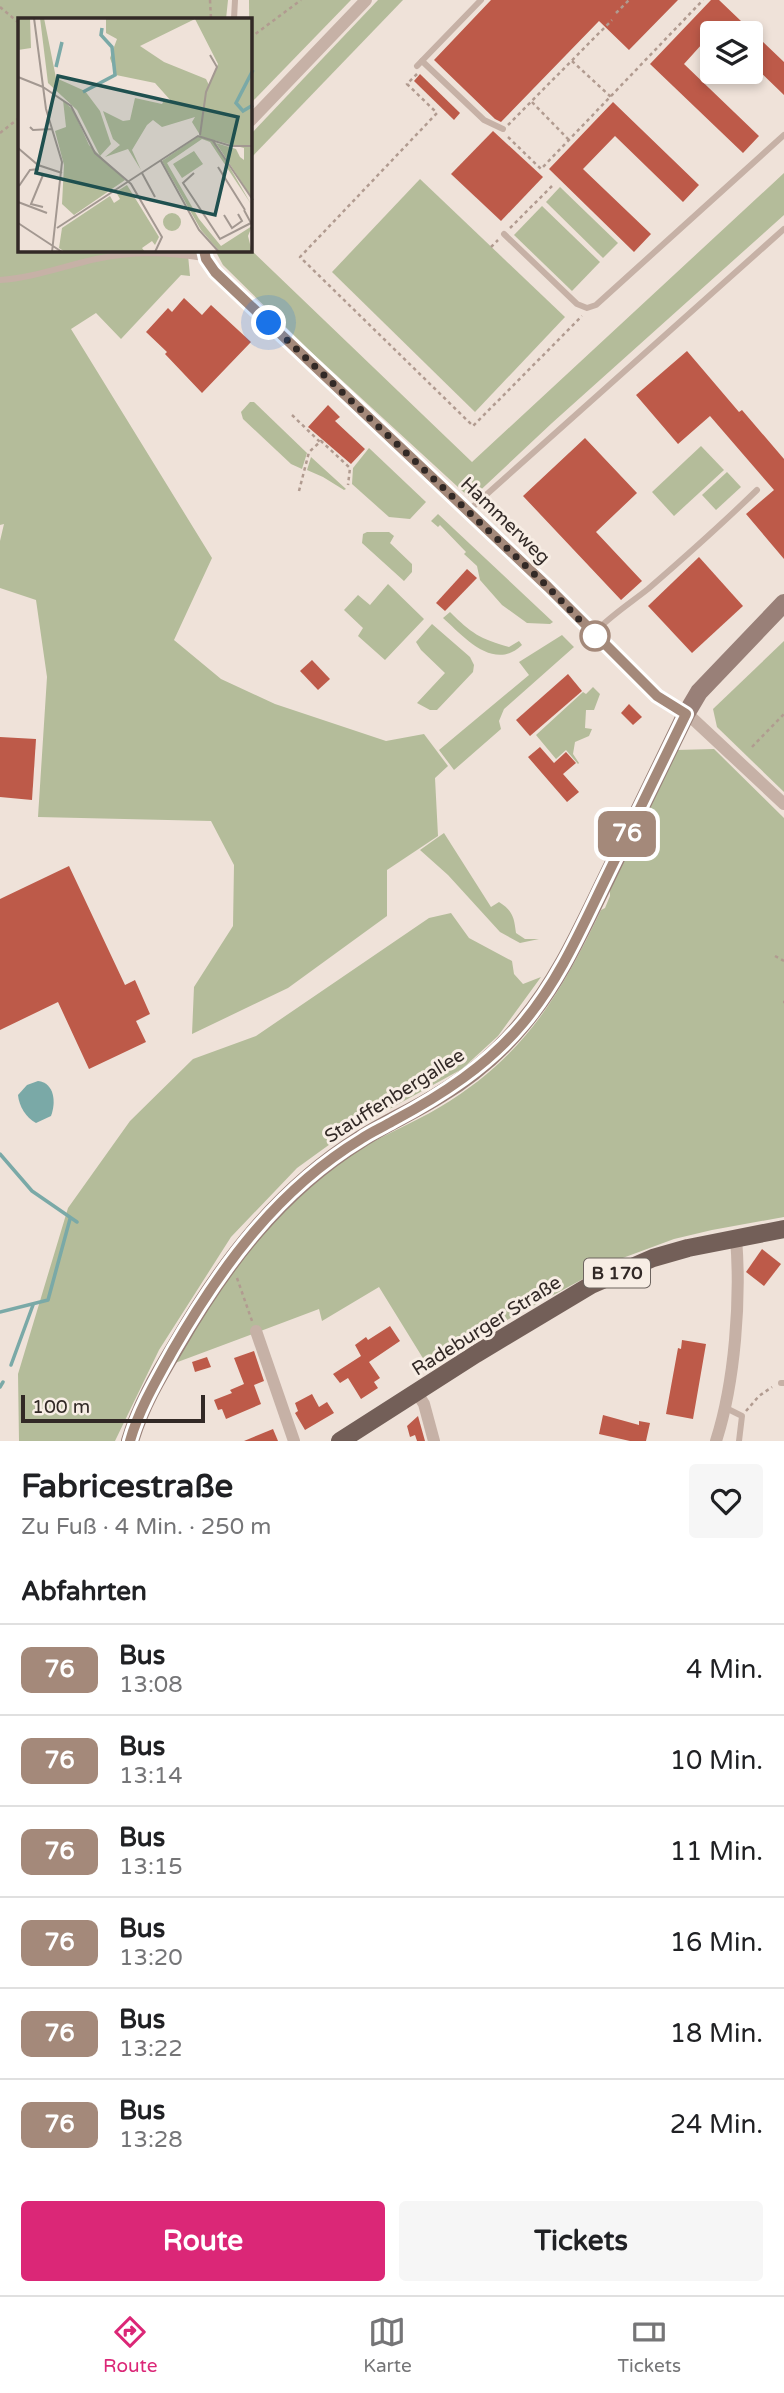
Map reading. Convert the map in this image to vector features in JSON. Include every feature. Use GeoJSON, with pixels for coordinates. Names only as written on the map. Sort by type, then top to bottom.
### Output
{"type":"FeatureCollection","features":[{"type":"Feature","properties":{"kind":"main road","name":"Stauffenbergallee"},"geometry":{"type":"LineString","coordinates":[[130,1441],[155,1382],[204,1298],[266,1216],[307,1178],[362,1137],[439,1096],[461,1081],[491,1056],[523,1023],[565,962],[699,692],[784,603]]}},
{"type":"Feature","properties":{"kind":"main road","name":"Radeburger Straße"},"geometry":{"type":"LineString","coordinates":[[340,1441],[476,1353],[591,1285],[653,1258],[784,1229]]}},
{"type":"Feature","properties":{"kind":"street"},"geometry":{"type":"LineString","coordinates":[[252,119],[366,0]]}},
{"type":"Feature","properties":{"kind":"street","name":"Hammerweg"},"geometry":{"type":"LineString","coordinates":[[205,254],[215,272],[468,511],[657,696],[686,714],[784,804]]}},
{"type":"Feature","properties":{"kind":"street"},"geometry":{"type":"LineString","coordinates":[[716,1441],[735,1338],[738,1292],[736,1238]]}},
{"type":"Feature","properties":{"kind":"street"},"geometry":{"type":"LineString","coordinates":[[256,1331],[294,1441]]}},
{"type":"Feature","properties":{"kind":"street"},"geometry":{"type":"LineString","coordinates":[[417,1393],[425,1404],[434,1441]]}},
{"type":"Feature","properties":{"kind":"lane"},"geometry":{"type":"LineString","coordinates":[[234,18],[235,0]]}},
{"type":"Feature","properties":{"kind":"lane"},"geometry":{"type":"LineString","coordinates":[[481,0],[422,64],[484,120],[503,130]]}},
{"type":"Feature","properties":{"kind":"lane"},"geometry":{"type":"LineString","coordinates":[[504,234],[577,304],[587,308],[596,305],[784,135]]}},
{"type":"Feature","properties":{"kind":"lane"},"geometry":{"type":"LineString","coordinates":[[468,511],[784,229]]}},
{"type":"Feature","properties":{"kind":"lane","name":"Hammerweg"},"geometry":{"type":"LineString","coordinates":[[0,280],[17,279],[100,258],[137,254],[205,254]]}},
{"type":"Feature","properties":{"kind":"lane"},"geometry":{"type":"LineString","coordinates":[[593,634],[705,540],[757,490]]}},
{"type":"Feature","properties":{"kind":"lane"},"geometry":{"type":"LineString","coordinates":[[724,1407],[742,1416],[739,1441]]}},
{"type":"Feature","properties":{"kind":"path"},"geometry":{"type":"LineString","coordinates":[[210,0],[211,18]]}},
{"type":"Feature","properties":{"kind":"path"},"geometry":{"type":"LineString","coordinates":[[616,13],[629,0]]}},
{"type":"Feature","properties":{"kind":"path"},"geometry":{"type":"LineString","coordinates":[[611,20],[502,131],[541,169],[704,0]]}},
{"type":"Feature","properties":{"kind":"path"},"geometry":{"type":"LineString","coordinates":[[252,36],[298,1]]}},
{"type":"Feature","properties":{"kind":"path"},"geometry":{"type":"LineString","coordinates":[[0,7],[18,22]]}},
{"type":"Feature","properties":{"kind":"path"},"geometry":{"type":"LineString","coordinates":[[572,60],[611,97]]}},
{"type":"Feature","properties":{"kind":"path"},"geometry":{"type":"LineString","coordinates":[[422,64],[407,84],[437,113],[300,257],[473,426],[576,320],[583,316],[587,308]]}},
{"type":"Feature","properties":{"kind":"path"},"geometry":{"type":"LineString","coordinates":[[531,101],[569,140]]}},
{"type":"Feature","properties":{"kind":"path"},"geometry":{"type":"LineString","coordinates":[[0,133],[18,119]]}},
{"type":"Feature","properties":{"kind":"path"},"geometry":{"type":"LineString","coordinates":[[491,247],[552,186]]}},
{"type":"Feature","properties":{"kind":"path"},"geometry":{"type":"LineString","coordinates":[[292,415],[350,468],[348,485]]}},
{"type":"Feature","properties":{"kind":"path"},"geometry":{"type":"LineString","coordinates":[[299,491],[309,452],[320,442]]}},
{"type":"Feature","properties":{"kind":"path"},"geometry":{"type":"LineString","coordinates":[[752,747],[784,714]]}},
{"type":"Feature","properties":{"kind":"path"},"geometry":{"type":"LineString","coordinates":[[775,956],[784,961]]}},
{"type":"Feature","properties":{"kind":"path"},"geometry":{"type":"LineString","coordinates":[[232,1258],[256,1331]]}},
{"type":"Feature","properties":{"kind":"path"},"geometry":{"type":"LineString","coordinates":[[742,1416],[759,1396],[770,1387],[782,1383]]}},
{"type":"Feature","properties":{"kind":"green space"},"geometry":{"type":"Polygon","coordinates":[[[0,0],[228,0],[226,18],[18,18],[18,252],[204,252],[206,259],[188,255],[190,276],[181,275],[121,339],[96,313],[71,329],[212,558],[174,640],[221,679],[275,704],[386,741],[424,734],[448,766],[435,778],[438,836],[387,870],[387,916],[288,988],[192,1034],[194,987],[233,926],[234,865],[211,821],[38,817],[47,677],[36,600],[0,588],[0,541],[4,524],[0,525],[0,0]]]}},
{"type":"Feature","properties":{"kind":"green space"},"geometry":{"type":"Polygon","coordinates":[[[249,0],[351,0],[252,102],[252,18],[249,18],[249,0]]]}},
{"type":"Feature","properties":{"kind":"green space"},"geometry":{"type":"Polygon","coordinates":[[[378,0],[403,0],[252,157],[252,133],[378,0]]]}},
{"type":"Feature","properties":{"kind":"green space"},"geometry":{"type":"Polygon","coordinates":[[[784,173],[784,215],[471,499],[310,351],[223,265],[216,252],[252,251],[472,462],[784,173]]]}},
{"type":"Feature","properties":{"kind":"green space"},"geometry":{"type":"Polygon","coordinates":[[[420,179],[565,317],[475,412],[332,272],[420,179]]]}},
{"type":"Feature","properties":{"kind":"green space"},"geometry":{"type":"Polygon","coordinates":[[[560,187],[618,243],[603,258],[546,202],[560,187]]]}},
{"type":"Feature","properties":{"kind":"green space"},"geometry":{"type":"Polygon","coordinates":[[[542,206],[600,262],[572,291],[514,235],[542,206]]]}},
{"type":"Feature","properties":{"kind":"green space"},"geometry":{"type":"Polygon","coordinates":[[[250,402],[254,402],[307,453],[302,469],[291,464],[243,419],[241,412],[250,402]]]}},
{"type":"Feature","properties":{"kind":"green space"},"geometry":{"type":"Polygon","coordinates":[[[701,446],[724,470],[674,516],[652,492],[701,446]]]}},
{"type":"Feature","properties":{"kind":"green space"},"geometry":{"type":"Polygon","coordinates":[[[369,448],[426,502],[410,519],[389,517],[352,484],[353,468],[369,448]]]}},
{"type":"Feature","properties":{"kind":"green space"},"geometry":{"type":"Polygon","coordinates":[[[311,457],[346,489],[307,470],[311,457]]]}},
{"type":"Feature","properties":{"kind":"green space"},"geometry":{"type":"Polygon","coordinates":[[[727,472],[741,487],[716,510],[702,495],[727,472]]]}},
{"type":"Feature","properties":{"kind":"green space"},"geometry":{"type":"Polygon","coordinates":[[[438,514],[553,622],[527,623],[502,605],[480,580],[477,566],[464,554],[466,552],[440,525],[438,527],[431,521],[438,514]]]}},
{"type":"Feature","properties":{"kind":"green space"},"geometry":{"type":"Polygon","coordinates":[[[389,532],[394,536],[390,543],[412,564],[412,572],[404,581],[362,543],[363,534],[389,532]]]}},
{"type":"Feature","properties":{"kind":"green space"},"geometry":{"type":"Polygon","coordinates":[[[388,584],[424,619],[385,660],[358,636],[363,628],[344,610],[358,595],[370,605],[388,584]]]}},
{"type":"Feature","properties":{"kind":"green space"},"geometry":{"type":"Polygon","coordinates":[[[450,612],[483,638],[509,647],[519,641],[522,645],[501,655],[480,649],[443,618],[450,612]]]}},
{"type":"Feature","properties":{"kind":"green space"},"geometry":{"type":"Polygon","coordinates":[[[432,624],[470,657],[474,665],[473,672],[437,710],[430,710],[417,703],[445,673],[416,642],[432,624]]]}},
{"type":"Feature","properties":{"kind":"green space"},"geometry":{"type":"Polygon","coordinates":[[[562,635],[574,647],[504,709],[499,721],[501,729],[454,770],[439,750],[529,675],[519,662],[562,635]]]}},
{"type":"Feature","properties":{"kind":"green space"},"geometry":{"type":"Polygon","coordinates":[[[784,641],[784,792],[717,727],[713,709],[784,641]]]}},
{"type":"Feature","properties":{"kind":"green space"},"geometry":{"type":"Polygon","coordinates":[[[593,687],[600,694],[594,710],[586,710],[585,728],[592,729],[589,736],[575,742],[573,754],[579,763],[566,750],[556,759],[536,735],[583,692],[586,694],[593,687]]]}},
{"type":"Feature","properties":{"kind":"green space"},"geometry":{"type":"Polygon","coordinates":[[[714,749],[784,818],[784,1217],[674,1239],[620,1259],[507,1320],[483,1327],[429,1368],[379,1287],[322,1321],[319,1309],[175,1363],[234,1268],[258,1238],[302,1195],[358,1151],[440,1107],[469,1088],[517,1045],[554,997],[601,910],[605,908],[610,890],[676,750],[714,749]]]}},
{"type":"Feature","properties":{"kind":"green space"},"geometry":{"type":"Polygon","coordinates":[[[444,833],[491,907],[499,902],[512,915],[516,933],[525,939],[539,939],[520,943],[500,932],[448,875],[420,850],[444,833]]]}},
{"type":"Feature","properties":{"kind":"green space"},"geometry":{"type":"Polygon","coordinates":[[[451,913],[469,938],[512,961],[514,974],[523,984],[541,977],[498,1036],[462,1069],[344,1134],[297,1168],[231,1237],[159,1350],[115,1441],[19,1441],[18,1374],[68,1208],[130,1121],[193,1059],[256,1036],[429,918],[451,913]]]}},
{"type":"Feature","properties":{"kind":"water"},"geometry":{"type":"Polygon","coordinates":[[[38,1081],[48,1085],[53,1094],[53,1105],[51,1116],[36,1123],[24,1111],[18,1095],[27,1085],[38,1081]]]}},
{"type":"Feature","properties":{"kind":"building"},"geometry":{"type":"Polygon","coordinates":[[[491,0],[678,0],[629,50],[599,21],[501,122],[434,60],[491,0]]]}},
{"type":"Feature","properties":{"kind":"building"},"geometry":{"type":"Polygon","coordinates":[[[711,0],[719,0],[741,21],[700,21],[700,46],[684,64],[700,79],[700,84],[705,84],[759,136],[743,153],[650,64],[711,0]]]}},
{"type":"Feature","properties":{"kind":"building"},"geometry":{"type":"Polygon","coordinates":[[[763,42],[784,62],[784,95],[763,75],[763,42]]]}},
{"type":"Feature","properties":{"kind":"building"},"geometry":{"type":"Polygon","coordinates":[[[420,74],[460,113],[454,120],[414,81],[420,74]]]}},
{"type":"Feature","properties":{"kind":"building"},"geometry":{"type":"Polygon","coordinates":[[[613,102],[699,185],[683,202],[615,136],[583,169],[651,234],[634,252],[549,169],[613,102]]]}},
{"type":"Feature","properties":{"kind":"building"},"geometry":{"type":"Polygon","coordinates":[[[493,131],[543,177],[501,221],[451,174],[493,131]]]}},
{"type":"Feature","properties":{"kind":"building"},"geometry":{"type":"Polygon","coordinates":[[[184,298],[202,315],[211,305],[251,342],[202,393],[146,332],[168,308],[172,312],[184,298]]]}},
{"type":"Feature","properties":{"kind":"building"},"geometry":{"type":"Polygon","coordinates":[[[687,351],[784,459],[784,559],[746,514],[774,490],[710,416],[678,444],[636,395],[687,351]]]}},
{"type":"Feature","properties":{"kind":"building"},"geometry":{"type":"Polygon","coordinates":[[[328,405],[340,417],[335,421],[365,449],[351,464],[308,427],[328,405]]]}},
{"type":"Feature","properties":{"kind":"building"},"geometry":{"type":"Polygon","coordinates":[[[585,438],[637,493],[596,532],[642,581],[621,600],[523,496],[585,438]]]}},
{"type":"Feature","properties":{"kind":"building"},"geometry":{"type":"Polygon","coordinates":[[[699,557],[743,606],[692,653],[648,606],[699,557]]]}},
{"type":"Feature","properties":{"kind":"building"},"geometry":{"type":"Polygon","coordinates":[[[467,569],[477,578],[445,611],[436,603],[467,569]]]}},
{"type":"Feature","properties":{"kind":"building"},"geometry":{"type":"Polygon","coordinates":[[[312,660],[330,679],[318,690],[300,671],[312,660]]]}},
{"type":"Feature","properties":{"kind":"building"},"geometry":{"type":"Polygon","coordinates":[[[568,674],[582,691],[530,736],[516,720],[568,674]]]}},
{"type":"Feature","properties":{"kind":"building"},"geometry":{"type":"Polygon","coordinates":[[[629,704],[642,717],[633,725],[621,713],[629,704]]]}},
{"type":"Feature","properties":{"kind":"building"},"geometry":{"type":"Polygon","coordinates":[[[0,737],[36,739],[32,800],[0,797],[0,737]]]}},
{"type":"Feature","properties":{"kind":"building"},"geometry":{"type":"Polygon","coordinates":[[[540,747],[554,763],[566,752],[576,763],[563,774],[579,792],[567,802],[528,757],[540,747]]]}},
{"type":"Feature","properties":{"kind":"building"},"geometry":{"type":"Polygon","coordinates":[[[69,866],[125,985],[135,980],[150,1014],[136,1021],[146,1042],[89,1069],[58,1002],[0,1030],[0,899],[69,866]]]}},
{"type":"Feature","properties":{"kind":"building"},"geometry":{"type":"Polygon","coordinates":[[[762,1249],[781,1264],[764,1286],[746,1272],[762,1249]]]}},
{"type":"Feature","properties":{"kind":"building"},"geometry":{"type":"Polygon","coordinates":[[[390,1326],[400,1341],[369,1362],[380,1378],[374,1382],[378,1388],[361,1399],[348,1378],[340,1383],[333,1374],[361,1356],[355,1345],[390,1326]]]}},
{"type":"Feature","properties":{"kind":"building"},"geometry":{"type":"Polygon","coordinates":[[[682,1340],[706,1344],[693,1419],[666,1414],[678,1348],[681,1349],[682,1340]]]}},
{"type":"Feature","properties":{"kind":"building"},"geometry":{"type":"Polygon","coordinates":[[[254,1351],[264,1381],[254,1385],[261,1404],[226,1419],[214,1400],[232,1393],[230,1390],[244,1384],[234,1358],[254,1351]]]}},
{"type":"Feature","properties":{"kind":"building"},"geometry":{"type":"Polygon","coordinates":[[[207,1357],[211,1367],[195,1372],[192,1362],[207,1357]]]}},
{"type":"Feature","properties":{"kind":"building"},"geometry":{"type":"Polygon","coordinates":[[[312,1394],[319,1407],[327,1402],[334,1413],[305,1430],[295,1413],[298,1411],[295,1403],[312,1394]]]}},
{"type":"Feature","properties":{"kind":"building"},"geometry":{"type":"Polygon","coordinates":[[[603,1415],[639,1425],[639,1421],[650,1423],[646,1441],[630,1441],[599,1434],[603,1415]]]}},
{"type":"Feature","properties":{"kind":"building"},"geometry":{"type":"Polygon","coordinates":[[[418,1416],[425,1441],[417,1441],[415,1435],[410,1437],[407,1426],[418,1416]]]}},
{"type":"Feature","properties":{"kind":"building"},"geometry":{"type":"Polygon","coordinates":[[[273,1429],[278,1441],[244,1441],[273,1429]]]}},
{"type":"Feature","properties":{"kind":"waterway"},"geometry":{"type":"LineString","coordinates":[[0,1154],[32,1191],[77,1222]]}},
{"type":"Feature","properties":{"kind":"waterway"},"geometry":{"type":"LineString","coordinates":[[0,1312],[48,1300],[70,1219]]}},
{"type":"Feature","properties":{"kind":"waterway"},"geometry":{"type":"LineString","coordinates":[[11,1365],[33,1305]]}},
{"type":"Feature","properties":{"kind":"waterway"},"geometry":{"type":"LineString","coordinates":[[0,1387],[3,1382]]}},
{"type":"Feature","properties":{"kind":"bus line","name":"76"},"geometry":{"type":"LineString","coordinates":[[130,1441],[155,1382],[193,1316],[232,1258],[266,1216],[307,1178],[362,1137],[439,1096],[461,1081],[491,1056],[523,1023],[565,962],[686,714],[657,696],[548,587],[215,272],[204,252]]}},
{"type":"Feature","properties":{"kind":"route"},"geometry":{"type":"LineString","coordinates":[[269,323],[548,587],[595,636]]}}]}
